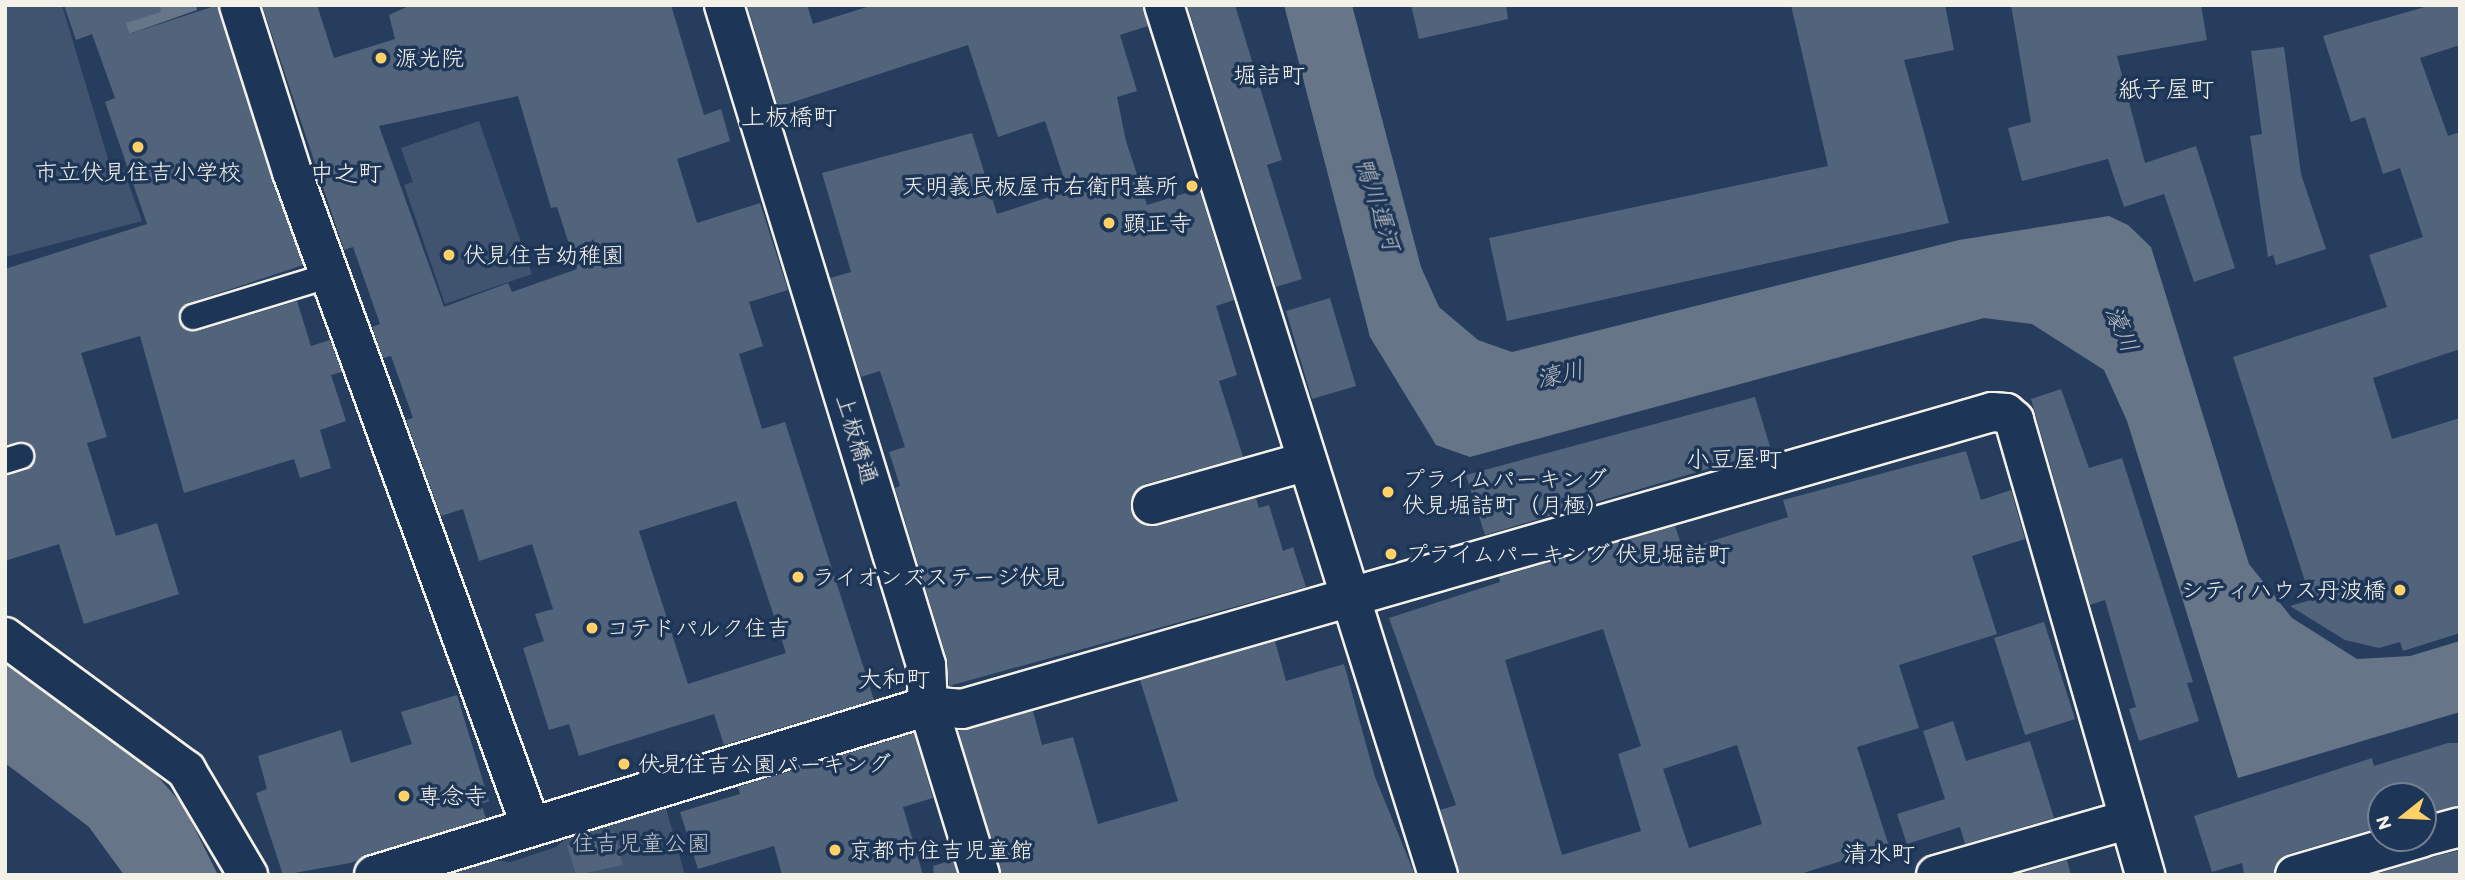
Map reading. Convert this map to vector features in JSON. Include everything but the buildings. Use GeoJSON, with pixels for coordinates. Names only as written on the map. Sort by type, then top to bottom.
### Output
{"type":"FeatureCollection","features":[{"type":"Feature","properties":{"kind":"street"},"geometry":{"type":"LineString","coordinates":[[239,5],[330,275],[531,827]]}},
{"type":"Feature","properties":{"kind":"street","name":"上板橋通"},"geometry":{"type":"LineString","coordinates":[[724,5],[926,665],[928,706],[980,875]]}},
{"type":"Feature","properties":{"kind":"street"},"geometry":{"type":"LineString","coordinates":[[1164,5],[1347,602],[1438,875]]}},
{"type":"Feature","properties":{"kind":"street"},"geometry":{"type":"LineString","coordinates":[[374,875],[928,706],[962,709],[1347,602],[1978,416],[2006,413],[2145,875]]}},
{"type":"Feature","properties":{"kind":"street"},"geometry":{"type":"LineString","coordinates":[[1152,505],[1304,462]]}},
{"type":"Feature","properties":{"kind":"street"},"geometry":{"type":"LineString","coordinates":[[5,637],[186,770],[248,875]]}},
{"type":"Feature","properties":{"kind":"street"},"geometry":{"type":"LineString","coordinates":[[1936,875],[2127,820]]}},
{"type":"Feature","properties":{"kind":"street"},"geometry":{"type":"LineString","coordinates":[[2437,834],[2460,827]]}},
{"type":"Feature","properties":{"kind":"street"},"geometry":{"type":"LineString","coordinates":[[2295,875],[2374,852]]}},
{"type":"Feature","properties":{"kind":"lane"},"geometry":{"type":"LineString","coordinates":[[193,317],[330,275]]}},
{"type":"Feature","properties":{"kind":"green space"},"geometry":{"type":"Polygon","coordinates":[[[5,5],[62,5],[112,172],[123,168],[142,221],[5,257],[5,5]]]}},
{"type":"Feature","properties":{"kind":"green space"},"geometry":{"type":"Polygon","coordinates":[[[479,121],[532,274],[445,304],[404,185],[413,182],[401,148],[479,121]]]}},
{"type":"Feature","properties":{"kind":"green space","name":"住吉児童公園"},"geometry":{"type":"Polygon","coordinates":[[[664,801],[685,875],[435,875],[484,859],[511,862],[556,847],[578,829],[664,801]]]}},
{"type":"Feature","properties":{"kind":"water"},"geometry":{"type":"Polygon","coordinates":[[[119,5],[196,5],[197,10],[129,34],[119,5]]]}},
{"type":"Feature","properties":{"kind":"water"},"geometry":{"type":"Polygon","coordinates":[[[1284,5],[1352,5],[1421,267],[1439,307],[1478,340],[1512,352],[1959,240],[2109,216],[2128,225],[2151,247],[2249,564],[2292,618],[2357,659],[2410,656],[2460,641],[2460,712],[2238,778],[2127,421],[2104,370],[2032,324],[1984,318],[1470,457],[1436,445],[1370,337],[1284,5]]]}},
{"type":"Feature","properties":{"kind":"water"},"geometry":{"type":"Polygon","coordinates":[[[5,661],[131,749],[183,805],[218,875],[124,875],[89,827],[5,763],[5,661]]]}},
{"type":"Feature","properties":{"kind":"place","name":"源光院"},"geometry":{"type":"Point","coordinates":[381,58]}},
{"type":"Feature","properties":{"kind":"place","name":"市立伏見住吉小学校"},"geometry":{"type":"Point","coordinates":[138,147]}},
{"type":"Feature","properties":{"kind":"place","name":"天明義民板屋市右衛門墓所"},"geometry":{"type":"Point","coordinates":[1192,186]}},
{"type":"Feature","properties":{"kind":"place","name":"顕正寺"},"geometry":{"type":"Point","coordinates":[1109,223]}},
{"type":"Feature","properties":{"kind":"place","name":"伏見住吉幼稚園"},"geometry":{"type":"Point","coordinates":[449,255]}},
{"type":"Feature","properties":{"kind":"place","name":"プライムパーキング 伏見堀詰町（月極）"},"geometry":{"type":"Point","coordinates":[1388,492]}},
{"type":"Feature","properties":{"kind":"place","name":"プライムパーキング 伏見堀詰町"},"geometry":{"type":"Point","coordinates":[1391,554]}},
{"type":"Feature","properties":{"kind":"place","name":"ライオンズステージ伏見"},"geometry":{"type":"Point","coordinates":[798,577]}},
{"type":"Feature","properties":{"kind":"place","name":"シティハウス丹波橋"},"geometry":{"type":"Point","coordinates":[2400,590]}},
{"type":"Feature","properties":{"kind":"place","name":"コテドパルク住吉"},"geometry":{"type":"Point","coordinates":[592,628]}},
{"type":"Feature","properties":{"kind":"place","name":"伏見住吉公園パーキング"},"geometry":{"type":"Point","coordinates":[624,764]}},
{"type":"Feature","properties":{"kind":"place","name":"専念寺"},"geometry":{"type":"Point","coordinates":[404,796]}},
{"type":"Feature","properties":{"kind":"place","name":"京都市住吉児童館"},"geometry":{"type":"Point","coordinates":[835,850]}},
{"type":"Feature","properties":{"kind":"district","name":"堀詰町"},"geometry":{"type":"Point","coordinates":[1269,75]}},
{"type":"Feature","properties":{"kind":"district","name":"紙子屋町"},"geometry":{"type":"Point","coordinates":[2166,89]}},
{"type":"Feature","properties":{"kind":"district","name":"上板橋町"},"geometry":{"type":"Point","coordinates":[789,117]}},
{"type":"Feature","properties":{"kind":"district","name":"中之町"},"geometry":{"type":"Point","coordinates":[346,173]}},
{"type":"Feature","properties":{"kind":"district","name":"小豆屋町"},"geometry":{"type":"Point","coordinates":[1734,459]}},
{"type":"Feature","properties":{"kind":"district","name":"大和町"},"geometry":{"type":"Point","coordinates":[894,679]}},
{"type":"Feature","properties":{"kind":"district","name":"清水町"},"geometry":{"type":"Point","coordinates":[1879,854]}},
{"type":"Feature","properties":{"kind":"water label","name":"鴨川運河"},"geometry":{"type":"Point","coordinates":[1378,204]}},
{"type":"Feature","properties":{"kind":"water label","name":"濠川"},"geometry":{"type":"Point","coordinates":[2122,329]}},
{"type":"Feature","properties":{"kind":"water label","name":"濠川"},"geometry":{"type":"Point","coordinates":[1560,374]}}]}
